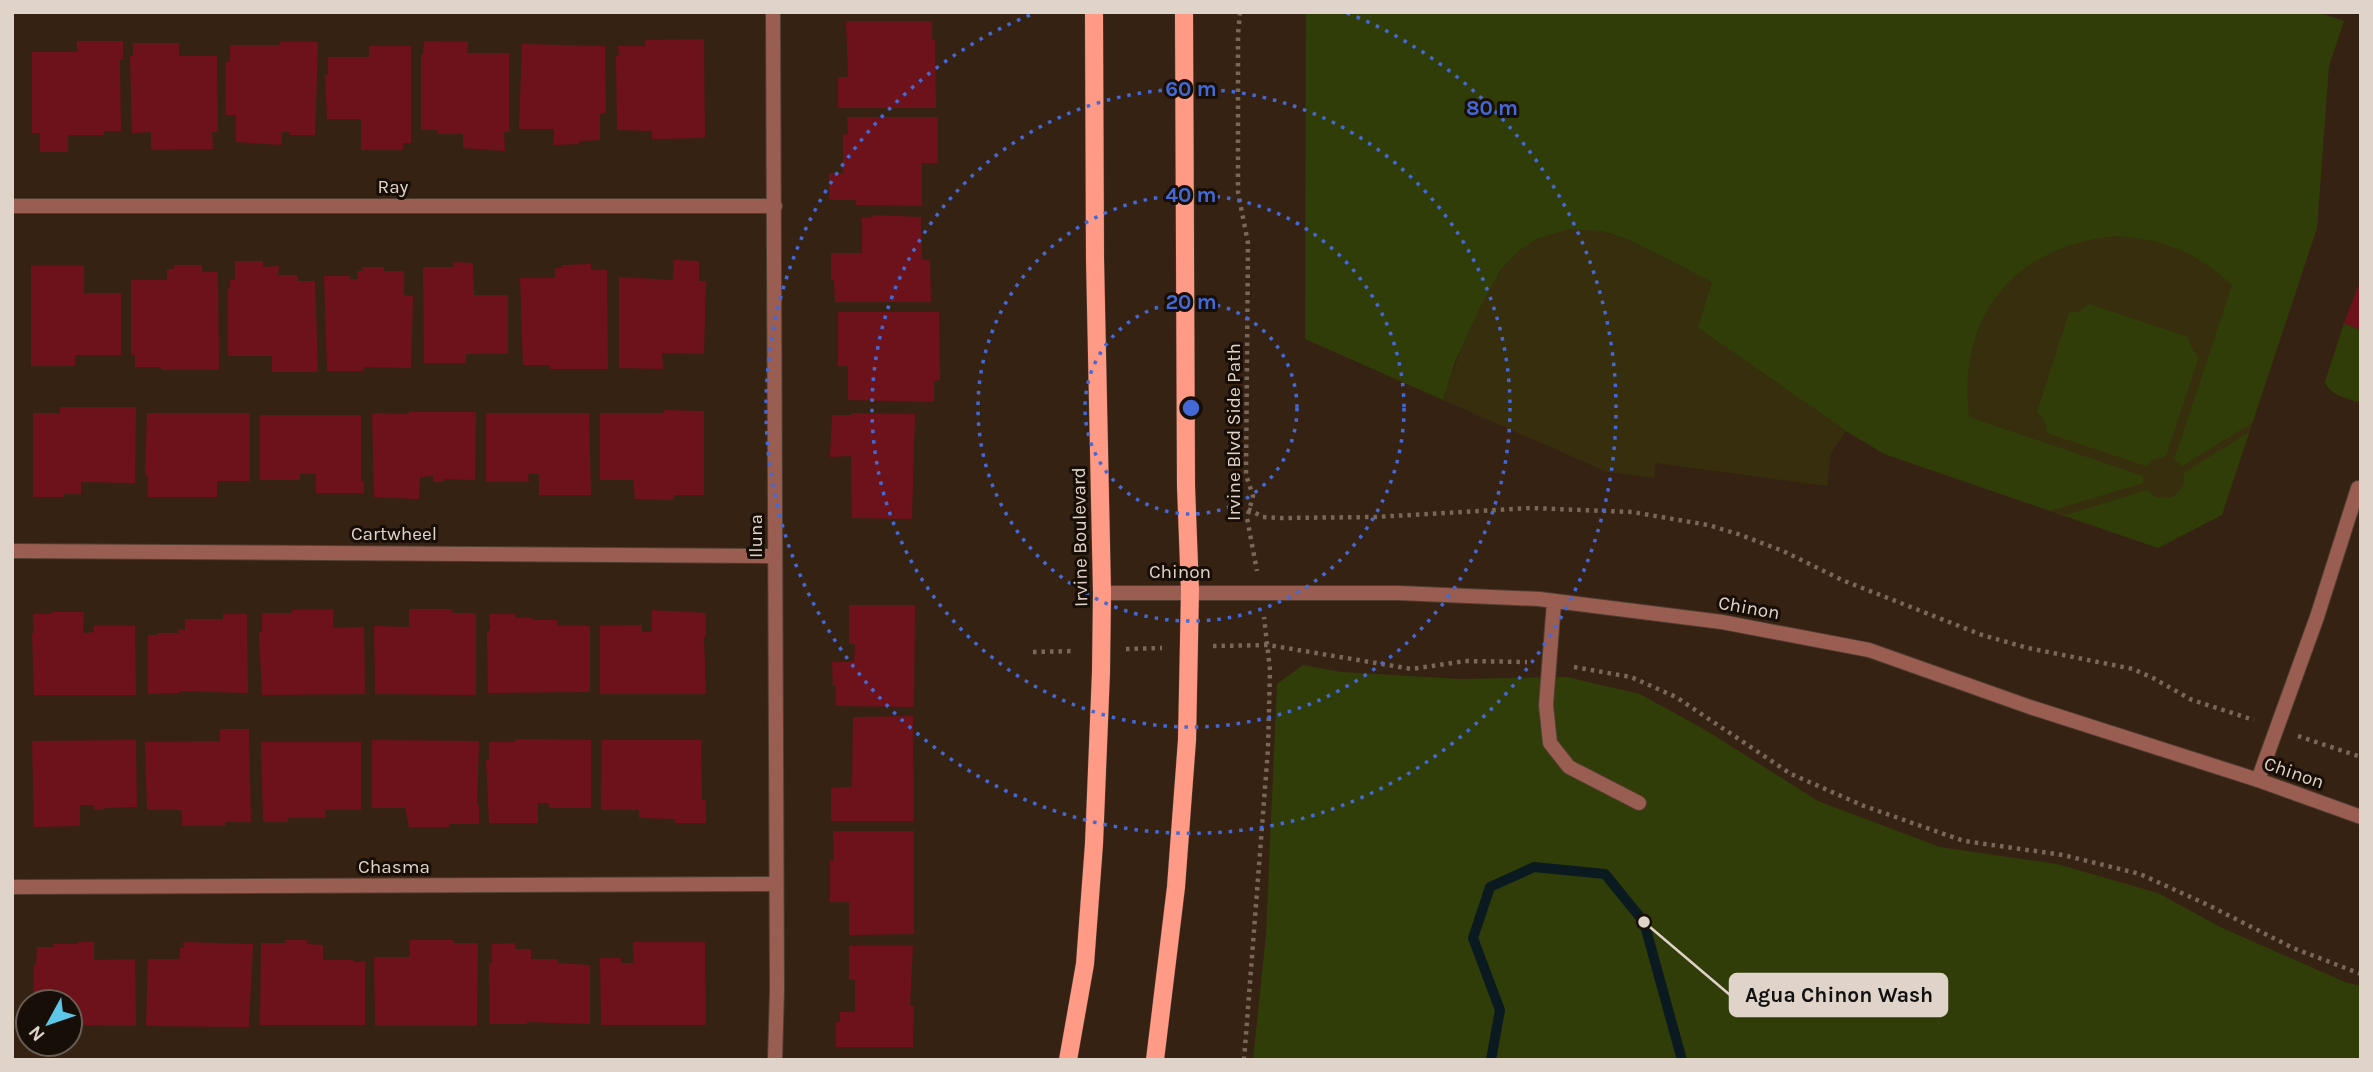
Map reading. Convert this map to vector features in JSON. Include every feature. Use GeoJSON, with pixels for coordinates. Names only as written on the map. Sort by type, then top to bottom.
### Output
{"type":"FeatureCollection","features":[{"type":"Feature","properties":{"kind":"main road","name":"Irvine Boulevard"},"geometry":{"type":"LineString","coordinates":[[1068,1060],[1086,964],[1094,844],[1101,650],[1094,12]]}},
{"type":"Feature","properties":{"kind":"main road"},"geometry":{"type":"LineString","coordinates":[[1155,1060],[1176,887],[1187,740],[1190,591],[1185,472],[1184,12]]}},
{"type":"Feature","properties":{"kind":"street","name":"Iluna"},"geometry":{"type":"LineString","coordinates":[[773,12],[775,1060]]}},
{"type":"Feature","properties":{"kind":"street","name":"Ray"},"geometry":{"type":"LineString","coordinates":[[12,206],[775,206]]}},
{"type":"Feature","properties":{"kind":"street"},"geometry":{"type":"LineString","coordinates":[[2258,780],[2317,617],[2358,488]]}},
{"type":"Feature","properties":{"kind":"street","name":"Cartwheel"},"geometry":{"type":"LineString","coordinates":[[12,551],[775,556]]}},
{"type":"Feature","properties":{"kind":"street","name":"Chinon"},"geometry":{"type":"LineString","coordinates":[[1102,593],[1399,593],[1554,601],[1722,622],[1869,650],[2030,707],[2258,780],[2361,817]]}},
{"type":"Feature","properties":{"kind":"street"},"geometry":{"type":"LineString","coordinates":[[1554,601],[1546,705],[1550,743],[1569,768],[1639,803]]}},
{"type":"Feature","properties":{"kind":"street","name":"Chasma"},"geometry":{"type":"LineString","coordinates":[[12,887],[776,884]]}},
{"type":"Feature","properties":{"kind":"path","name":"Irvine Blvd Side Path"},"geometry":{"type":"LineString","coordinates":[[1240,12],[1238,192],[1248,243],[1246,475],[1252,496],[1247,518],[1270,670],[1268,749],[1244,1060]]}},
{"type":"Feature","properties":{"kind":"path"},"geometry":{"type":"LineString","coordinates":[[1248,509],[1263,517],[1282,519],[1375,517],[1531,508],[1632,512],[1708,525],[1783,551],[1842,580],[1982,635],[2028,648],[2133,669],[2192,700],[2361,757]]}},
{"type":"Feature","properties":{"kind":"path"},"geometry":{"type":"LineString","coordinates":[[1033,652],[1268,645],[1412,669],[1465,661],[1549,663],[1631,677],[1676,697],[1791,774],[1864,806],[1964,841],[2063,855],[2140,874],[2292,948],[2361,974]]}},
{"type":"Feature","properties":{"kind":"green space"},"geometry":{"type":"Polygon","coordinates":[[[1306,12],[2317,12],[2344,21],[2329,66],[2317,228],[2222,515],[2158,548],[1884,454],[1846,431],[1698,328],[1689,270],[1631,241],[1602,231],[1539,238],[1518,252],[1500,271],[1455,362],[1443,400],[1305,339],[1306,12]]]}},
{"type":"Feature","properties":{"kind":"green space"},"geometry":{"type":"Polygon","coordinates":[[[2344,323],[2361,330],[2361,403],[2335,393],[2325,382],[2344,323]]]}},
{"type":"Feature","properties":{"kind":"green space"},"geometry":{"type":"Polygon","coordinates":[[[1303,665],[1341,672],[1461,679],[1567,677],[1640,694],[1707,731],[1818,801],[1940,847],[2057,864],[2158,893],[2220,927],[2345,982],[2361,986],[2361,1060],[1253,1060],[1266,935],[1277,684],[1303,665]]]}},
{"type":"Feature","properties":{"kind":"sand"},"geometry":{"type":"Polygon","coordinates":[[[1570,229],[1602,231],[1631,241],[1712,282],[1698,328],[1846,431],[1831,453],[1827,486],[1655,463],[1654,478],[1607,472],[1443,400],[1474,319],[1508,261],[1532,242],[1570,229]]]}},
{"type":"Feature","properties":{"kind":"sand"},"geometry":{"type":"Polygon","coordinates":[[[2117,236],[2165,245],[2206,264],[2232,285],[2174,460],[2182,466],[2252,423],[2249,432],[2184,473],[2182,488],[2170,498],[2156,497],[2147,490],[2062,516],[2050,511],[2143,483],[2143,476],[1969,417],[1968,380],[1973,347],[1984,317],[2000,292],[2022,270],[2049,254],[2081,242],[2117,236]],[[2089,304],[2081,311],[2069,313],[2037,412],[2045,421],[2047,433],[2146,466],[2152,460],[2166,456],[2199,357],[2192,349],[2188,337],[2089,304]]]}},
{"type":"Feature","properties":{"kind":"building"},"geometry":{"type":"Polygon","coordinates":[[[846,21],[932,21],[932,40],[935,40],[936,108],[838,108],[838,77],[848,77],[846,21]]]}},
{"type":"Feature","properties":{"kind":"building"},"geometry":{"type":"Polygon","coordinates":[[[704,39],[705,138],[652,139],[652,131],[617,130],[618,46],[645,46],[645,40],[704,39]]]}},
{"type":"Feature","properties":{"kind":"building"},"geometry":{"type":"Polygon","coordinates":[[[77,41],[123,41],[123,60],[120,60],[121,131],[104,131],[104,135],[68,135],[68,152],[40,152],[40,133],[32,133],[32,52],[77,52],[77,41]]]}},
{"type":"Feature","properties":{"kind":"building"},"geometry":{"type":"Polygon","coordinates":[[[424,41],[468,42],[467,53],[509,53],[509,132],[504,132],[505,151],[463,148],[463,134],[438,134],[438,130],[421,130],[421,54],[424,41]]]}},
{"type":"Feature","properties":{"kind":"building"},"geometry":{"type":"Polygon","coordinates":[[[280,42],[318,42],[315,135],[290,135],[290,132],[282,132],[282,145],[236,142],[236,115],[226,115],[226,62],[230,62],[230,45],[280,45],[280,42]]]}},
{"type":"Feature","properties":{"kind":"building"},"geometry":{"type":"Polygon","coordinates":[[[133,43],[179,43],[179,56],[217,56],[218,132],[212,132],[213,149],[151,150],[151,132],[132,133],[130,56],[133,56],[133,43]]]}},
{"type":"Feature","properties":{"kind":"building"},"geometry":{"type":"Polygon","coordinates":[[[522,44],[605,46],[606,113],[600,114],[600,140],[554,145],[554,129],[519,129],[522,44]]]}},
{"type":"Feature","properties":{"kind":"building"},"geometry":{"type":"Polygon","coordinates":[[[369,46],[411,46],[411,143],[403,143],[403,150],[361,150],[361,119],[327,119],[325,75],[328,75],[328,57],[369,57],[369,46]]]}},
{"type":"Feature","properties":{"kind":"building"},"geometry":{"type":"Polygon","coordinates":[[[847,117],[938,117],[938,163],[922,163],[922,206],[856,205],[856,200],[829,200],[829,173],[843,173],[843,134],[848,135],[847,117]]]}},
{"type":"Feature","properties":{"kind":"building"},"geometry":{"type":"Polygon","coordinates":[[[872,215],[921,217],[922,260],[930,260],[931,302],[835,302],[834,280],[831,280],[831,253],[862,253],[862,218],[872,215]]]}},
{"type":"Feature","properties":{"kind":"building"},"geometry":{"type":"Polygon","coordinates":[[[674,260],[699,261],[699,281],[706,281],[704,354],[662,353],[663,369],[619,368],[619,277],[673,280],[674,260]]]}},
{"type":"Feature","properties":{"kind":"building"},"geometry":{"type":"Polygon","coordinates":[[[235,261],[263,261],[263,267],[279,266],[278,275],[298,275],[298,281],[315,281],[318,372],[272,372],[272,356],[228,356],[228,289],[230,280],[235,280],[235,261]]]}},
{"type":"Feature","properties":{"kind":"building"},"geometry":{"type":"Polygon","coordinates":[[[453,262],[473,263],[474,295],[508,295],[508,354],[466,354],[466,363],[424,363],[423,267],[453,267],[453,262]]]}},
{"type":"Feature","properties":{"kind":"building"},"geometry":{"type":"Polygon","coordinates":[[[591,264],[591,270],[607,270],[608,369],[550,369],[550,365],[523,365],[520,278],[555,278],[555,268],[562,268],[562,265],[591,264]]]}},
{"type":"Feature","properties":{"kind":"building"},"geometry":{"type":"Polygon","coordinates":[[[174,265],[202,265],[202,272],[218,272],[219,370],[135,367],[135,355],[131,355],[131,280],[167,280],[167,269],[174,269],[174,265]]]}},
{"type":"Feature","properties":{"kind":"building"},"geometry":{"type":"Polygon","coordinates":[[[31,266],[84,266],[84,293],[121,293],[121,355],[75,355],[75,366],[31,366],[31,266]]]}},
{"type":"Feature","properties":{"kind":"building"},"geometry":{"type":"Polygon","coordinates":[[[362,267],[404,271],[404,295],[413,296],[411,368],[364,367],[364,371],[327,371],[324,276],[350,276],[350,279],[358,279],[357,271],[363,271],[362,267]]]}},
{"type":"Feature","properties":{"kind":"building"},"geometry":{"type":"Polygon","coordinates":[[[2361,279],[2361,330],[2344,323],[2361,279]]]}},
{"type":"Feature","properties":{"kind":"building"},"geometry":{"type":"Polygon","coordinates":[[[838,312],[939,312],[940,380],[934,381],[934,402],[848,400],[848,366],[838,366],[838,312]]]}},
{"type":"Feature","properties":{"kind":"building"},"geometry":{"type":"Polygon","coordinates":[[[60,407],[136,407],[135,483],[81,482],[81,494],[33,497],[33,413],[60,413],[60,407]]]}},
{"type":"Feature","properties":{"kind":"building"},"geometry":{"type":"Polygon","coordinates":[[[664,410],[704,411],[704,495],[674,495],[674,500],[635,499],[633,480],[600,480],[600,413],[664,413],[664,410]]]}},
{"type":"Feature","properties":{"kind":"building"},"geometry":{"type":"Polygon","coordinates":[[[476,412],[475,480],[444,479],[444,482],[433,482],[433,476],[420,477],[419,499],[374,497],[372,413],[476,412]]]}},
{"type":"Feature","properties":{"kind":"building"},"geometry":{"type":"Polygon","coordinates":[[[147,413],[250,413],[250,481],[217,481],[217,497],[148,497],[148,475],[145,476],[147,413]]]}},
{"type":"Feature","properties":{"kind":"building"},"geometry":{"type":"Polygon","coordinates":[[[486,413],[589,413],[591,495],[539,495],[539,474],[528,474],[529,482],[486,482],[486,413]]]}},
{"type":"Feature","properties":{"kind":"building"},"geometry":{"type":"Polygon","coordinates":[[[915,414],[912,519],[852,518],[851,456],[830,457],[832,415],[915,414]]]}},
{"type":"Feature","properties":{"kind":"building"},"geometry":{"type":"Polygon","coordinates":[[[260,415],[361,415],[361,482],[364,482],[364,493],[316,493],[316,474],[300,474],[300,480],[260,480],[260,415]]]}},
{"type":"Feature","properties":{"kind":"building"},"geometry":{"type":"Polygon","coordinates":[[[849,605],[915,605],[914,707],[836,706],[832,662],[854,662],[855,644],[849,644],[849,605]]]}},
{"type":"Feature","properties":{"kind":"building"},"geometry":{"type":"Polygon","coordinates":[[[409,609],[452,609],[453,613],[476,613],[476,695],[375,694],[374,626],[409,627],[409,609]]]}},
{"type":"Feature","properties":{"kind":"building"},"geometry":{"type":"Polygon","coordinates":[[[292,610],[333,610],[333,628],[364,627],[365,694],[262,695],[259,632],[262,632],[262,613],[292,613],[292,610]]]}},
{"type":"Feature","properties":{"kind":"building"},"geometry":{"type":"Polygon","coordinates":[[[652,610],[706,613],[706,694],[600,694],[600,626],[642,625],[642,632],[652,632],[652,610]]]}},
{"type":"Feature","properties":{"kind":"building"},"geometry":{"type":"Polygon","coordinates":[[[84,612],[83,633],[94,632],[94,626],[135,626],[136,695],[34,695],[33,614],[84,612]]]}},
{"type":"Feature","properties":{"kind":"building"},"geometry":{"type":"Polygon","coordinates":[[[223,614],[247,614],[248,693],[179,691],[148,694],[148,635],[179,633],[178,629],[185,630],[185,619],[223,619],[223,614]]]}},
{"type":"Feature","properties":{"kind":"building"},"geometry":{"type":"Polygon","coordinates":[[[490,614],[515,614],[515,618],[532,620],[557,620],[557,626],[590,626],[590,692],[488,693],[487,631],[490,631],[490,614]]]}},
{"type":"Feature","properties":{"kind":"building"},"geometry":{"type":"Polygon","coordinates":[[[913,716],[914,821],[831,821],[831,788],[852,787],[853,717],[913,716]]]}},
{"type":"Feature","properties":{"kind":"building"},"geometry":{"type":"Polygon","coordinates":[[[220,729],[249,729],[251,822],[225,822],[226,826],[182,826],[182,810],[147,810],[145,742],[220,741],[220,729]]]}},
{"type":"Feature","properties":{"kind":"building"},"geometry":{"type":"Polygon","coordinates":[[[515,739],[591,740],[591,808],[549,808],[549,803],[538,803],[538,823],[489,823],[486,760],[489,759],[489,742],[515,742],[515,739]]]}},
{"type":"Feature","properties":{"kind":"building"},"geometry":{"type":"Polygon","coordinates":[[[136,740],[137,807],[94,810],[94,805],[80,805],[80,826],[34,827],[32,741],[136,740]]]}},
{"type":"Feature","properties":{"kind":"building"},"geometry":{"type":"Polygon","coordinates":[[[372,740],[479,741],[479,824],[409,827],[405,808],[372,808],[372,740]]]}},
{"type":"Feature","properties":{"kind":"building"},"geometry":{"type":"Polygon","coordinates":[[[602,740],[701,740],[702,800],[706,800],[706,823],[675,823],[675,819],[639,818],[639,810],[601,810],[602,740]]]}},
{"type":"Feature","properties":{"kind":"building"},"geometry":{"type":"Polygon","coordinates":[[[261,742],[361,742],[361,810],[326,810],[325,818],[288,818],[288,822],[263,822],[261,742]]]}},
{"type":"Feature","properties":{"kind":"building"},"geometry":{"type":"Polygon","coordinates":[[[833,831],[914,831],[914,934],[849,935],[849,902],[830,902],[830,860],[834,861],[833,831]]]}},
{"type":"Feature","properties":{"kind":"building"},"geometry":{"type":"Polygon","coordinates":[[[285,940],[307,940],[307,944],[323,945],[323,960],[365,962],[365,1025],[260,1025],[261,943],[285,943],[285,940]]]}},
{"type":"Feature","properties":{"kind":"building"},"geometry":{"type":"Polygon","coordinates":[[[410,940],[478,943],[477,1026],[375,1026],[374,957],[410,957],[410,940]]]}},
{"type":"Feature","properties":{"kind":"building"},"geometry":{"type":"Polygon","coordinates":[[[94,942],[94,960],[135,959],[136,1026],[84,1025],[84,988],[34,988],[37,947],[94,942]]]}},
{"type":"Feature","properties":{"kind":"building"},"geometry":{"type":"Polygon","coordinates":[[[183,942],[253,944],[249,1027],[146,1026],[148,959],[180,959],[183,942]]]}},
{"type":"Feature","properties":{"kind":"building"},"geometry":{"type":"Polygon","coordinates":[[[633,942],[705,942],[706,1025],[601,1025],[600,958],[621,958],[621,963],[634,963],[633,942]]]}},
{"type":"Feature","properties":{"kind":"building"},"geometry":{"type":"Polygon","coordinates":[[[515,943],[515,949],[531,949],[531,959],[558,959],[558,963],[590,965],[590,1024],[490,1024],[489,963],[492,963],[492,944],[515,943]]]}},
{"type":"Feature","properties":{"kind":"building"},"geometry":{"type":"Polygon","coordinates":[[[849,946],[913,946],[910,1006],[914,1006],[913,1047],[836,1047],[836,1022],[840,1022],[840,1012],[855,1012],[855,979],[849,980],[849,946]]]}},
{"type":"Feature","properties":{"kind":"waterway"},"geometry":{"type":"LineString","coordinates":[[1491,1060],[1500,1010],[1473,938],[1490,887],[1534,867],[1605,874],[1644,922],[1682,1060]]}},
{"type":"Feature","properties":{"kind":"place","name":"Agua Chinon Wash"},"geometry":{"type":"Point","coordinates":[1644,922]}}]}
